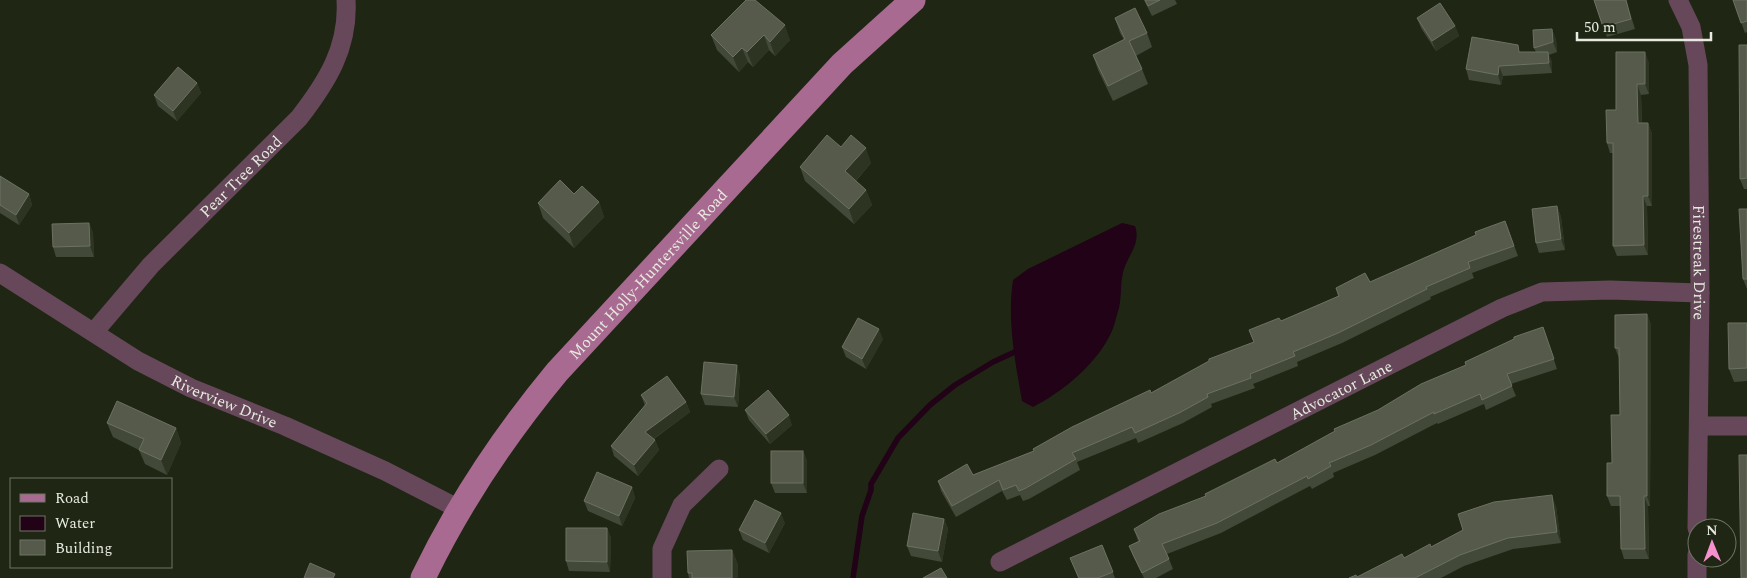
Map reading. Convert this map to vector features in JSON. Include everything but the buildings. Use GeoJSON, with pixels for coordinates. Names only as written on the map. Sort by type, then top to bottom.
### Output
{"type":"FeatureCollection","features":[{"type":"Feature","properties":{"kind":"main road","name":"Mount Holly-Huntersville Road"},"geometry":{"type":"LineString","coordinates":[[423,578],[459,509],[521,415],[563,365],[842,64],[913,0]]}},
{"type":"Feature","properties":{"kind":"street","name":"Pear Tree Road"},"geometry":{"type":"LineString","coordinates":[[94,332],[151,265],[299,118],[316,96],[340,51],[346,29],[346,0]]}},
{"type":"Feature","properties":{"kind":"street","name":"Firestreak Drive"},"geometry":{"type":"LineString","coordinates":[[1678,0],[1691,27],[1698,65],[1700,293],[1697,518]]}},
{"type":"Feature","properties":{"kind":"street","name":"Riverview Drive"},"geometry":{"type":"LineString","coordinates":[[0,273],[138,361],[190,388],[285,426],[385,472],[459,509]]}},
{"type":"Feature","properties":{"kind":"street","name":"Advocator Lane"},"geometry":{"type":"LineString","coordinates":[[1000,562],[1502,308],[1542,292],[1610,290],[1700,293]]}},
{"type":"Feature","properties":{"kind":"street"},"geometry":{"type":"LineString","coordinates":[[1699,426],[1747,426]]}},
{"type":"Feature","properties":{"kind":"street"},"geometry":{"type":"LineString","coordinates":[[662,578],[662,549],[682,505],[718,469]]}},
{"type":"Feature","properties":{"kind":"water"},"geometry":{"type":"Polygon","coordinates":[[[1122,223],[1135,226],[1137,238],[1123,274],[1119,308],[1111,334],[1103,348],[1086,368],[1066,386],[1033,407],[1022,401],[1017,371],[1011,325],[1013,280],[1028,269],[1122,223]]]}},
{"type":"Feature","properties":{"kind":"waterway"},"geometry":{"type":"LineString","coordinates":[[853,578],[862,516],[871,490],[871,484],[898,438],[930,405],[955,385],[993,362],[1019,350]]}}]}
